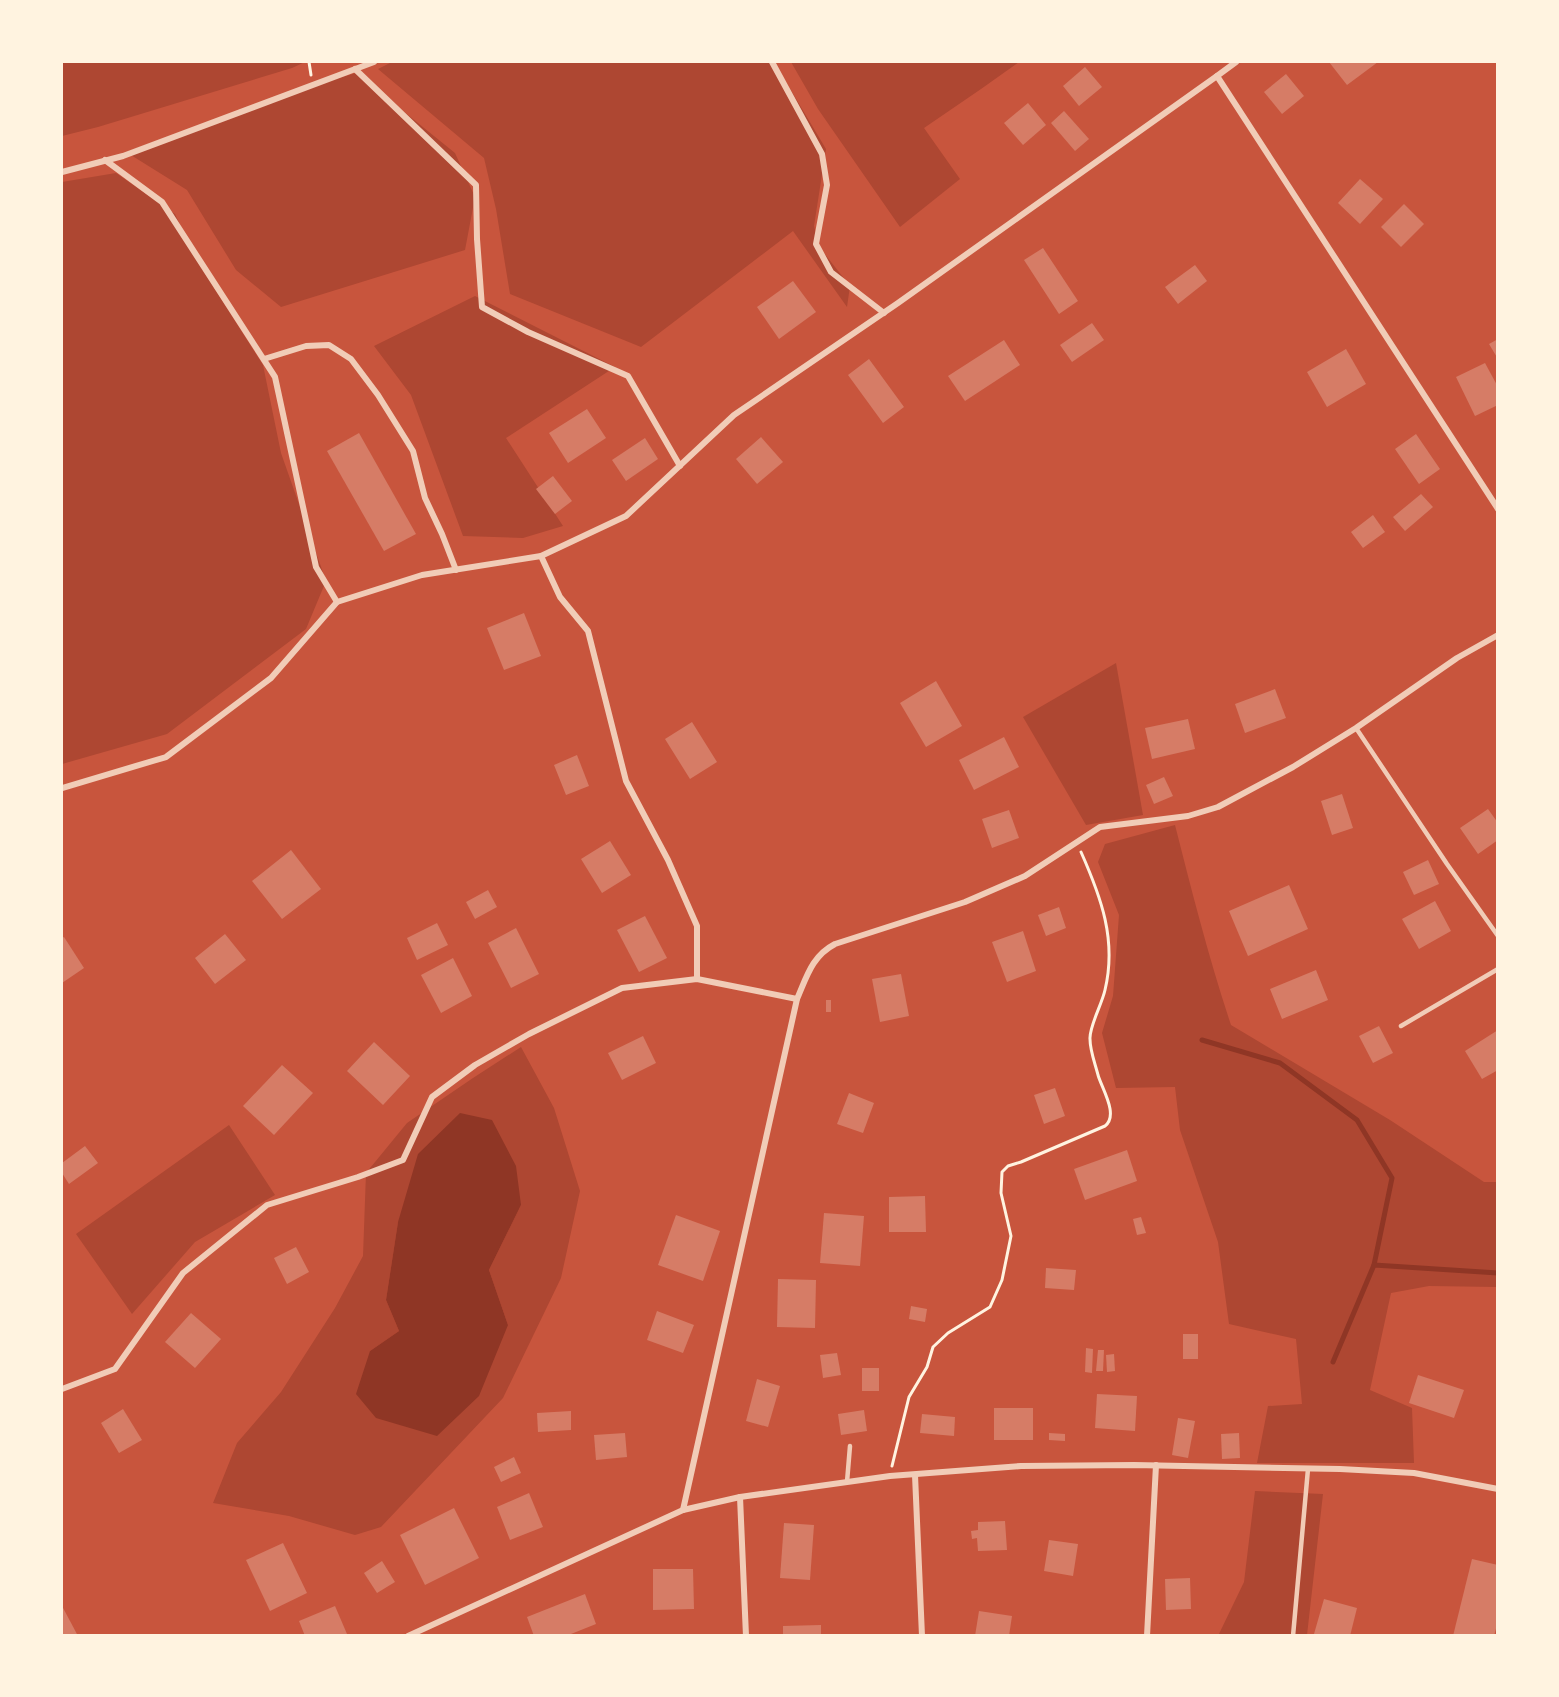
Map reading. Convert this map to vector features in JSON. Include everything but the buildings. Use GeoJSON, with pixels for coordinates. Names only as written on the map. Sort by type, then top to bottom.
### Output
{"type":"FeatureCollection","features":[{"type":"Feature","properties":{"kind":"street"},"geometry":{"type":"LineString","coordinates":[[62,172],[123,156],[374,62]]}},
{"type":"Feature","properties":{"kind":"street"},"geometry":{"type":"LineString","coordinates":[[772,62],[822,154],[827,185],[816,244],[831,272],[884,313]]}},
{"type":"Feature","properties":{"kind":"street"},"geometry":{"type":"LineString","coordinates":[[62,788],[166,757],[271,678],[337,602],[422,575],[541,556],[626,516],[734,415],[884,313],[1236,62]]}},
{"type":"Feature","properties":{"kind":"street"},"geometry":{"type":"LineString","coordinates":[[355,69],[476,185],[482,307],[528,332],[628,376],[680,466]]}},
{"type":"Feature","properties":{"kind":"street"},"geometry":{"type":"LineString","coordinates":[[1217,76],[1497,509]]}},
{"type":"Feature","properties":{"kind":"street"},"geometry":{"type":"LineString","coordinates":[[105,160],[162,202],[276,377],[316,567],[337,602]]}},
{"type":"Feature","properties":{"kind":"street"},"geometry":{"type":"LineString","coordinates":[[264,359],[306,346],[329,345],[351,359],[378,395],[413,451],[425,498],[456,570]]}},
{"type":"Feature","properties":{"kind":"street"},"geometry":{"type":"LineString","coordinates":[[541,556],[560,597],[588,631],[626,781],[668,860],[697,926],[698,979]]}},
{"type":"Feature","properties":{"kind":"street"},"geometry":{"type":"LineString","coordinates":[[683,1510],[797,999],[814,961],[826,948],[965,902],[1025,876],[1100,827],[1188,816],[1218,807],[1293,767],[1356,728],[1457,658],[1497,634]]}},
{"type":"Feature","properties":{"kind":"street"},"geometry":{"type":"LineString","coordinates":[[62,1389],[115,1369],[183,1273],[267,1205],[358,1177],[403,1160],[432,1097],[475,1065],[529,1034],[622,988],[698,979],[797,999]]}},
{"type":"Feature","properties":{"kind":"street"},"geometry":{"type":"LineString","coordinates":[[408,1635],[683,1510],[740,1497],[890,1476],[1021,1466],[1156,1465],[1308,1468],[1414,1473],[1497,1489]]}},
{"type":"Feature","properties":{"kind":"street"},"geometry":{"type":"LineString","coordinates":[[1147,1635],[1156,1465]]}},
{"type":"Feature","properties":{"kind":"street"},"geometry":{"type":"LineString","coordinates":[[915,1474],[922,1635]]}},
{"type":"Feature","properties":{"kind":"street"},"geometry":{"type":"LineString","coordinates":[[740,1497],[747,1635]]}},
{"type":"Feature","properties":{"kind":"lane"},"geometry":{"type":"LineString","coordinates":[[1356,728],[1497,936]]}},
{"type":"Feature","properties":{"kind":"lane"},"geometry":{"type":"LineString","coordinates":[[1401,1026],[1497,969]]}},
{"type":"Feature","properties":{"kind":"lane"},"geometry":{"type":"LineString","coordinates":[[847,1482],[850,1446]]}},
{"type":"Feature","properties":{"kind":"lane"},"geometry":{"type":"LineString","coordinates":[[1293,1635],[1308,1468]]}},
{"type":"Feature","properties":{"kind":"path"},"geometry":{"type":"LineString","coordinates":[[890,1476],[909,1397],[927,1367],[933,1347],[948,1333],[990,1307],[1002,1280],[1011,1236],[1001,1194],[1002,1172],[1008,1166],[1105,1126],[1111,1117],[1109,1105],[1100,1084],[1089,1037],[1105,991],[1109,934],[1093,880],[1077,842]]}},
{"type":"Feature","properties":{"kind":"shaded area"},"geometry":{"type":"Polygon","coordinates":[[[62,62],[305,62],[292,68],[62,136],[62,62]]]}},
{"type":"Feature","properties":{"kind":"shaded area"},"geometry":{"type":"Polygon","coordinates":[[[392,62],[774,62],[826,149],[814,226],[820,248],[850,286],[847,307],[793,231],[641,347],[510,294],[496,209],[484,158],[378,69],[392,62]]]}},
{"type":"Feature","properties":{"kind":"shaded area"},"geometry":{"type":"Polygon","coordinates":[[[791,62],[1019,62],[924,128],[960,179],[900,227],[818,109],[791,62]]]}},
{"type":"Feature","properties":{"kind":"shaded area"},"geometry":{"type":"Polygon","coordinates":[[[356,73],[455,153],[475,197],[465,250],[281,307],[236,270],[187,190],[126,152],[297,90],[356,73]]]}},
{"type":"Feature","properties":{"kind":"shaded area"},"geometry":{"type":"Polygon","coordinates":[[[116,173],[175,214],[197,261],[263,365],[281,453],[326,581],[306,629],[167,734],[62,764],[62,182],[116,173]]]}},
{"type":"Feature","properties":{"kind":"shaded area"},"geometry":{"type":"Polygon","coordinates":[[[475,296],[615,367],[506,438],[563,526],[523,538],[463,536],[411,395],[374,346],[475,296]]]}},
{"type":"Feature","properties":{"kind":"shaded area"},"geometry":{"type":"Polygon","coordinates":[[[1116,663],[1143,815],[1086,825],[1023,717],[1116,663]]]}},
{"type":"Feature","properties":{"kind":"shaded area"},"geometry":{"type":"Polygon","coordinates":[[[1175,825],[1208,950],[1231,1025],[1390,1120],[1484,1182],[1497,1182],[1497,1287],[1429,1286],[1391,1293],[1370,1390],[1412,1408],[1414,1463],[1257,1463],[1268,1406],[1302,1404],[1296,1339],[1229,1324],[1218,1242],[1180,1130],[1175,1087],[1116,1088],[1102,1033],[1113,996],[1119,915],[1098,862],[1105,844],[1175,825]]]}},
{"type":"Feature","properties":{"kind":"shaded area"},"geometry":{"type":"Polygon","coordinates":[[[521,1047],[554,1108],[580,1191],[561,1278],[503,1398],[381,1527],[355,1535],[289,1516],[213,1503],[237,1443],[281,1392],[335,1308],[363,1256],[366,1173],[407,1123],[521,1047]],[[521,1205],[398,1222],[386,1300],[399,1331],[370,1351],[508,1325],[489,1270],[521,1205]]]}},
{"type":"Feature","properties":{"kind":"shaded area"},"geometry":{"type":"Polygon","coordinates":[[[460,1113],[492,1120],[516,1166],[521,1205],[489,1270],[508,1325],[479,1396],[437,1436],[376,1418],[356,1394],[370,1351],[399,1331],[386,1300],[398,1222],[418,1154],[460,1113]]]}},
{"type":"Feature","properties":{"kind":"shaded area"},"geometry":{"type":"Polygon","coordinates":[[[229,1125],[275,1195],[195,1242],[132,1314],[76,1234],[229,1125]]]}},
{"type":"Feature","properties":{"kind":"shaded area"},"geometry":{"type":"Polygon","coordinates":[[[1255,1491],[1323,1494],[1307,1635],[1218,1636],[1244,1582],[1255,1491]]]}},
{"type":"Feature","properties":{"kind":"waterway"},"geometry":{"type":"LineString","coordinates":[[1202,1040],[1280,1063],[1357,1120],[1392,1178],[1374,1265]]}},
{"type":"Feature","properties":{"kind":"waterway"},"geometry":{"type":"LineString","coordinates":[[1333,1362],[1374,1265],[1498,1273]]}}]}
